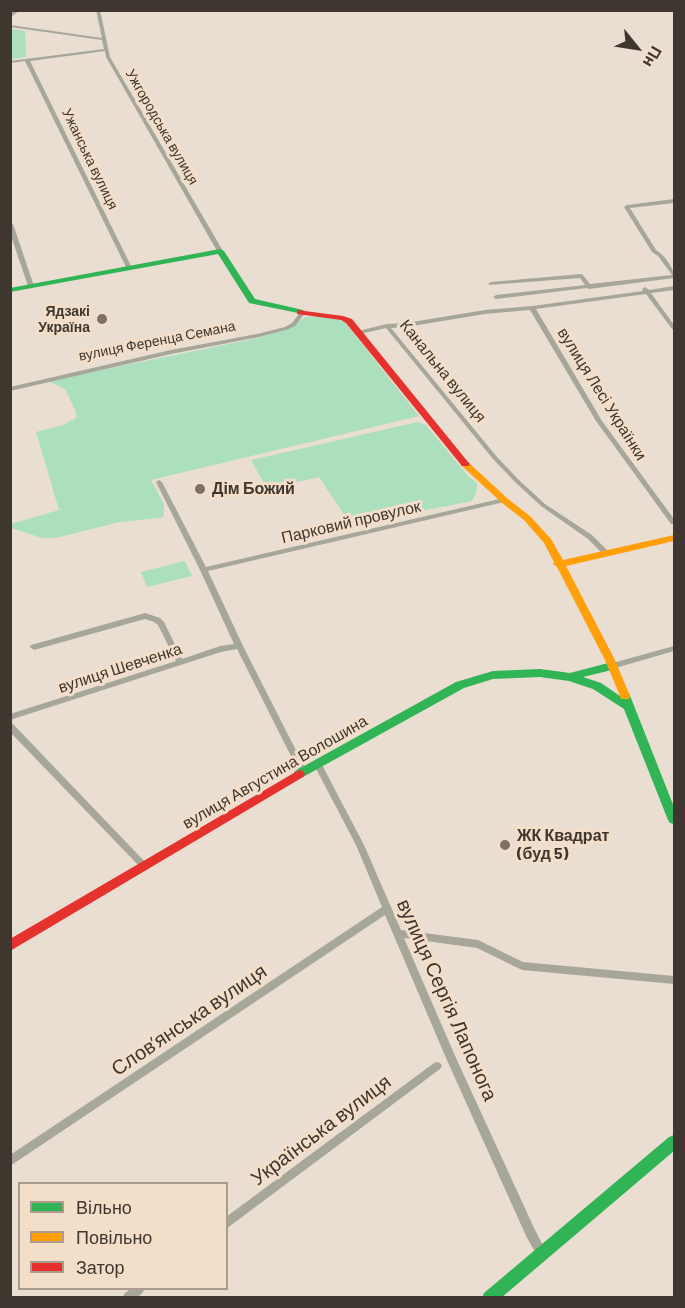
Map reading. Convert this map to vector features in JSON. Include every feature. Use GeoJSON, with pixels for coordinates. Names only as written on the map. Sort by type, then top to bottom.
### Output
{"type":"FeatureCollection","features":[{"type":"Feature","properties":{"kind":"street"},"geometry":{"type":"LineString","coordinates":[[10,16],[18,10]]}},
{"type":"Feature","properties":{"kind":"street","name":"Ужгородська вулиця"},"geometry":{"type":"LineString","coordinates":[[99,10],[105,50],[220,251]]}},
{"type":"Feature","properties":{"kind":"street"},"geometry":{"type":"LineString","coordinates":[[10,26],[103,39]]}},
{"type":"Feature","properties":{"kind":"street"},"geometry":{"type":"LineString","coordinates":[[10,62],[105,50]]}},
{"type":"Feature","properties":{"kind":"street","name":"Ужанська вулиця"},"geometry":{"type":"LineString","coordinates":[[27,60],[129,268]]}},
{"type":"Feature","properties":{"kind":"street"},"geometry":{"type":"LineString","coordinates":[[496,297],[638,282],[675,275],[660,255],[654,251],[627,207],[675,201]]}},
{"type":"Feature","properties":{"kind":"street"},"geometry":{"type":"LineString","coordinates":[[10,224],[32,286]]}},
{"type":"Feature","properties":{"kind":"street"},"geometry":{"type":"LineString","coordinates":[[10,290],[220,251],[252,301],[343,318],[360,332],[431,424],[470,469],[527,518],[553,549],[558,564],[612,666],[626,705],[675,820]]}},
{"type":"Feature","properties":{"kind":"street"},"geometry":{"type":"LineString","coordinates":[[491,284],[581,276],[589,287]]}},
{"type":"Feature","properties":{"kind":"street"},"geometry":{"type":"LineString","coordinates":[[638,282],[675,328]]}},
{"type":"Feature","properties":{"kind":"street","name":"Канальна вулиця"},"geometry":{"type":"LineString","coordinates":[[387,326],[675,288]]}},
{"type":"Feature","properties":{"kind":"street","name":"вулиця Лесі Українки"},"geometry":{"type":"LineString","coordinates":[[532,308],[599,422],[673,522]]}},
{"type":"Feature","properties":{"kind":"street","name":"вулиця Ференца Семана"},"geometry":{"type":"LineString","coordinates":[[10,389],[171,352],[257,336],[287,328],[294,324],[303,312]]}},
{"type":"Feature","properties":{"kind":"street"},"geometry":{"type":"LineString","coordinates":[[360,332],[387,326]]}},
{"type":"Feature","properties":{"kind":"street","name":"Канальна вулиця"},"geometry":{"type":"LineString","coordinates":[[387,326],[502,466],[543,505],[590,537],[607,554]]}},
{"type":"Feature","properties":{"kind":"street"},"geometry":{"type":"LineString","coordinates":[[159,482],[303,772]]}},
{"type":"Feature","properties":{"kind":"street","name":"Парковий провулок"},"geometry":{"type":"LineString","coordinates":[[204,570],[504,500]]}},
{"type":"Feature","properties":{"kind":"street"},"geometry":{"type":"LineString","coordinates":[[558,564],[675,538]]}},
{"type":"Feature","properties":{"kind":"street"},"geometry":{"type":"LineString","coordinates":[[34,647],[145,616],[161,624],[180,662]]}},
{"type":"Feature","properties":{"kind":"street","name":"вулиця Шевченка"},"geometry":{"type":"LineString","coordinates":[[10,717],[220,649],[239,646]]}},
{"type":"Feature","properties":{"kind":"street"},"geometry":{"type":"LineString","coordinates":[[612,666],[675,649]]}},
{"type":"Feature","properties":{"kind":"street","name":"вулиця Августина Волошина"},"geometry":{"type":"LineString","coordinates":[[570,677],[612,666]]}},
{"type":"Feature","properties":{"kind":"street","name":"вулиця Августина Волошина"},"geometry":{"type":"LineString","coordinates":[[10,946],[317,763],[460,685],[509,672],[570,677],[606,691],[626,705]]}},
{"type":"Feature","properties":{"kind":"street"},"geometry":{"type":"LineString","coordinates":[[10,726],[144,866]]}},
{"type":"Feature","properties":{"kind":"street","name":"вулиця Сергія Лапонога"},"geometry":{"type":"LineString","coordinates":[[317,763],[360,845],[463,1085],[531,1234],[542,1253]]}},
{"type":"Feature","properties":{"kind":"street","name":"Словʼянська вулиця"},"geometry":{"type":"LineString","coordinates":[[10,1161],[387,909]]}},
{"type":"Feature","properties":{"kind":"street"},"geometry":{"type":"LineString","coordinates":[[397,933],[478,944],[522,966],[675,980]]}},
{"type":"Feature","properties":{"kind":"street","name":"Українська вулиця"},"geometry":{"type":"LineString","coordinates":[[228,1223],[437,1066]]}},
{"type":"Feature","properties":{"kind":"street"},"geometry":{"type":"LineString","coordinates":[[489,1298],[675,1142]]}},
{"type":"Feature","properties":{"kind":"green space"},"geometry":{"type":"Polygon","coordinates":[[[11,29],[25,31],[26,57],[11,59],[11,29]]]}},
{"type":"Feature","properties":{"kind":"green space"},"geometry":{"type":"Polygon","coordinates":[[[320,316],[344,321],[419,416],[151,480],[164,504],[164,516],[160,518],[120,522],[56,538],[42,538],[11,528],[11,524],[59,510],[36,432],[63,425],[76,418],[76,412],[65,389],[48,381],[258,338],[289,328],[305,317],[320,316]]]}},
{"type":"Feature","properties":{"kind":"green space"},"geometry":{"type":"Polygon","coordinates":[[[418,422],[426,425],[469,477],[477,483],[477,490],[472,501],[360,523],[345,516],[319,477],[267,489],[251,460],[418,422]]]}},
{"type":"Feature","properties":{"kind":"green space"},"geometry":{"type":"Polygon","coordinates":[[[185,561],[192,576],[147,587],[141,572],[185,561]]]}},
{"type":"Feature","properties":{"kind":"traffic: fast"},"geometry":{"type":"LineString","coordinates":[[10,290],[220,251],[252,301],[300,312]]}},
{"type":"Feature","properties":{"kind":"traffic: fast"},"geometry":{"type":"LineString","coordinates":[[570,677],[612,666]]}},
{"type":"Feature","properties":{"kind":"traffic: fast"},"geometry":{"type":"LineString","coordinates":[[299,774],[460,685],[493,675],[540,673],[570,677],[597,686],[626,705]]}},
{"type":"Feature","properties":{"kind":"traffic: fast"},"geometry":{"type":"LineString","coordinates":[[625,696],[674,820]]}},
{"type":"Feature","properties":{"kind":"traffic: fast"},"geometry":{"type":"LineString","coordinates":[[489,1298],[674,1142]]}},
{"type":"Feature","properties":{"kind":"traffic: slow"},"geometry":{"type":"LineString","coordinates":[[465,464],[527,518],[548,541],[610,660],[625,696]]}},
{"type":"Feature","properties":{"kind":"traffic: slow"},"geometry":{"type":"LineString","coordinates":[[558,564],[674,538]]}},
{"type":"Feature","properties":{"kind":"traffic: jam"},"geometry":{"type":"LineString","coordinates":[[300,312],[343,318],[349,321],[465,464]]}},
{"type":"Feature","properties":{"kind":"traffic: jam"},"geometry":{"type":"LineString","coordinates":[[10,946],[299,774]]}},
{"type":"Feature","properties":{"kind":"place","name":"Ядзакі Україна"},"geometry":{"type":"Point","coordinates":[102,319]}},
{"type":"Feature","properties":{"kind":"place","name":"Дім Божий"},"geometry":{"type":"Point","coordinates":[200,489]}},
{"type":"Feature","properties":{"kind":"place","name":"ЖК Квадрат (буд 5)"},"geometry":{"type":"Point","coordinates":[505,845]}}]}
